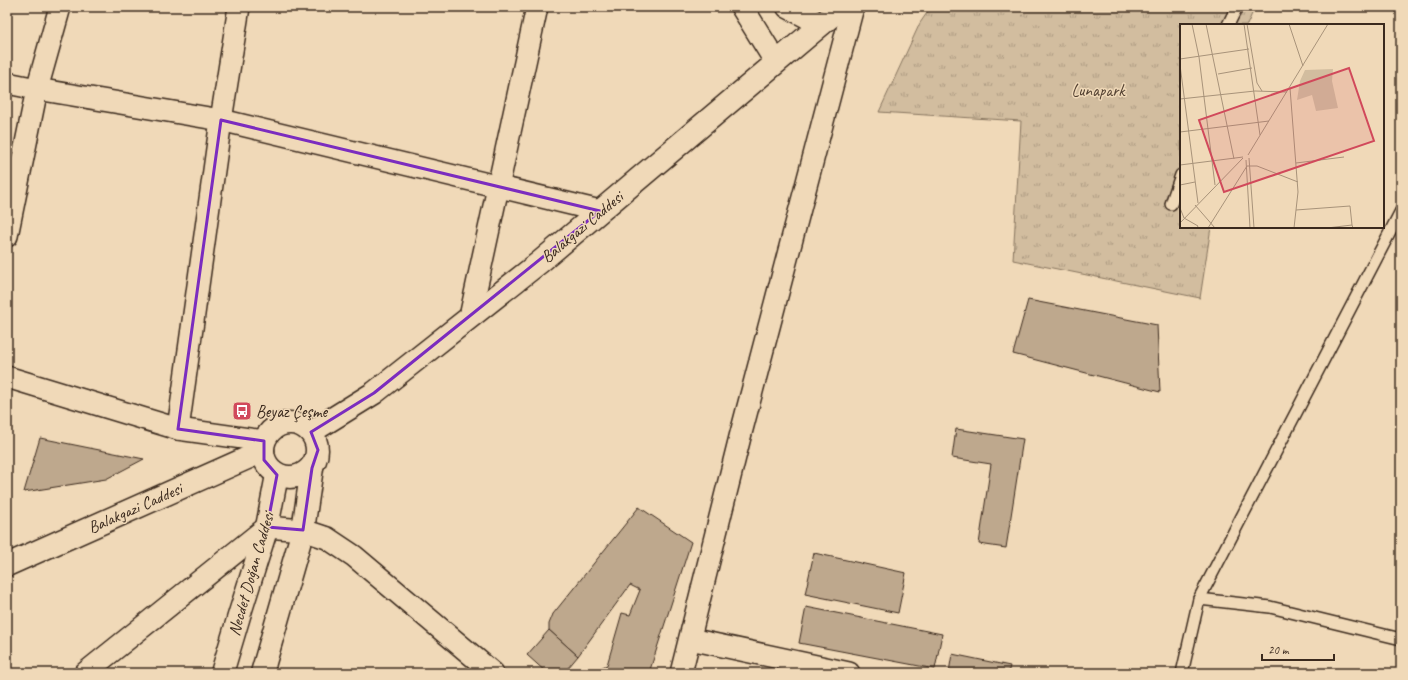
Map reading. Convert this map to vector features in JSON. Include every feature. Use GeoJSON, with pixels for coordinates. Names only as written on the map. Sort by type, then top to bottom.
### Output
{"type":"FeatureCollection","features":[{"type":"Feature","properties":{"kind":"main road"},"geometry":{"type":"LineString","coordinates":[[742,7],[776,62]]}},
{"type":"Feature","properties":{"kind":"main road"},"geometry":{"type":"LineString","coordinates":[[788,7],[821,24]]}},
{"type":"Feature","properties":{"kind":"main road","name":"Balakgazi Caddesi"},"geometry":{"type":"LineString","coordinates":[[311,432],[374,393],[540,262],[842,7]]}},
{"type":"Feature","properties":{"kind":"main road"},"geometry":{"type":"LineString","coordinates":[[262,673],[303,530],[312,468],[317,459],[318,450],[316,440],[311,432],[304,426],[295,423],[285,423],[276,427],[269,433],[263,446],[264,460],[277,474],[286,478],[296,478],[312,468]]}},
{"type":"Feature","properties":{"kind":"main road","name":"Balakgazi Caddesi"},"geometry":{"type":"LineString","coordinates":[[7,565],[263,446]]}},
{"type":"Feature","properties":{"kind":"main road","name":"Necdet Doğan Caddesi"},"geometry":{"type":"LineString","coordinates":[[222,673],[267,527],[277,474]]}},
{"type":"Feature","properties":{"kind":"street"},"geometry":{"type":"LineString","coordinates":[[7,236],[37,89],[60,7]]}},
{"type":"Feature","properties":{"kind":"street"},"geometry":{"type":"LineString","coordinates":[[178,429],[221,120],[239,7]]}},
{"type":"Feature","properties":{"kind":"street"},"geometry":{"type":"LineString","coordinates":[[470,317],[537,7]]}},
{"type":"Feature","properties":{"kind":"street"},"geometry":{"type":"LineString","coordinates":[[681,673],[740,437],[853,7]]}},
{"type":"Feature","properties":{"kind":"street"},"geometry":{"type":"LineString","coordinates":[[7,83],[221,120],[600,211]]}},
{"type":"Feature","properties":{"kind":"street"},"geometry":{"type":"LineString","coordinates":[[7,377],[178,429],[263,446]]}},
{"type":"Feature","properties":{"kind":"street"},"geometry":{"type":"LineString","coordinates":[[85,673],[267,527],[303,530],[327,538],[354,556],[493,673]]}},
{"type":"Feature","properties":{"kind":"street"},"geometry":{"type":"LineString","coordinates":[[690,639],[849,673]]}},
{"type":"Feature","properties":{"kind":"lane"},"geometry":{"type":"LineString","coordinates":[[1228,24],[1237,7]]}},
{"type":"Feature","properties":{"kind":"lane"},"geometry":{"type":"LineString","coordinates":[[1170,204],[1180,178]]}},
{"type":"Feature","properties":{"kind":"lane"},"geometry":{"type":"LineString","coordinates":[[1182,673],[1199,599],[1401,211]]}},
{"type":"Feature","properties":{"kind":"lane"},"geometry":{"type":"LineString","coordinates":[[1199,599],[1270,607],[1401,639]]}},
{"type":"Feature","properties":{"kind":"highlighted area"},"geometry":{"type":"Polygon","coordinates":[[[221,120],[600,211],[374,393],[311,432],[318,450],[312,468],[303,530],[267,527],[277,475],[264,460],[264,441],[178,429],[221,120]]]}},
{"type":"Feature","properties":{"kind":"green space","name":"Lunapark"},"geometry":{"type":"Polygon","coordinates":[[[931,7],[1255,7],[1247,24],[1180,24],[1180,228],[1211,228],[1200,298],[1013,260],[1021,121],[879,112],[920,23],[931,7]]]}},
{"type":"Feature","properties":{"kind":"building"},"geometry":{"type":"Polygon","coordinates":[[[1028,300],[1157,325],[1160,392],[1013,354],[1028,300]]]}},
{"type":"Feature","properties":{"kind":"building"},"geometry":{"type":"Polygon","coordinates":[[[956,429],[1023,439],[1006,548],[979,544],[991,464],[952,458],[956,429]]]}},
{"type":"Feature","properties":{"kind":"building"},"geometry":{"type":"Polygon","coordinates":[[[40,438],[144,459],[106,479],[24,492],[40,438]]]}},
{"type":"Feature","properties":{"kind":"building"},"geometry":{"type":"Polygon","coordinates":[[[639,507],[691,542],[649,673],[596,673],[598,669],[607,665],[622,613],[630,615],[640,590],[630,585],[578,656],[549,630],[549,624],[553,614],[639,507]]]}},
{"type":"Feature","properties":{"kind":"building"},"geometry":{"type":"Polygon","coordinates":[[[814,553],[906,573],[898,613],[805,594],[814,553]]]}},
{"type":"Feature","properties":{"kind":"building"},"geometry":{"type":"Polygon","coordinates":[[[806,607],[942,634],[935,669],[799,643],[806,607]]]}},
{"type":"Feature","properties":{"kind":"building"},"geometry":{"type":"Polygon","coordinates":[[[549,630],[578,656],[568,668],[574,673],[547,673],[527,655],[549,630]]]}},
{"type":"Feature","properties":{"kind":"building"},"geometry":{"type":"Polygon","coordinates":[[[952,654],[1010,666],[1008,673],[949,672],[952,654]]]}},
{"type":"Feature","properties":{"kind":"place","name":"Beyaz Çeşme"},"geometry":{"type":"Point","coordinates":[242,411]}}]}
